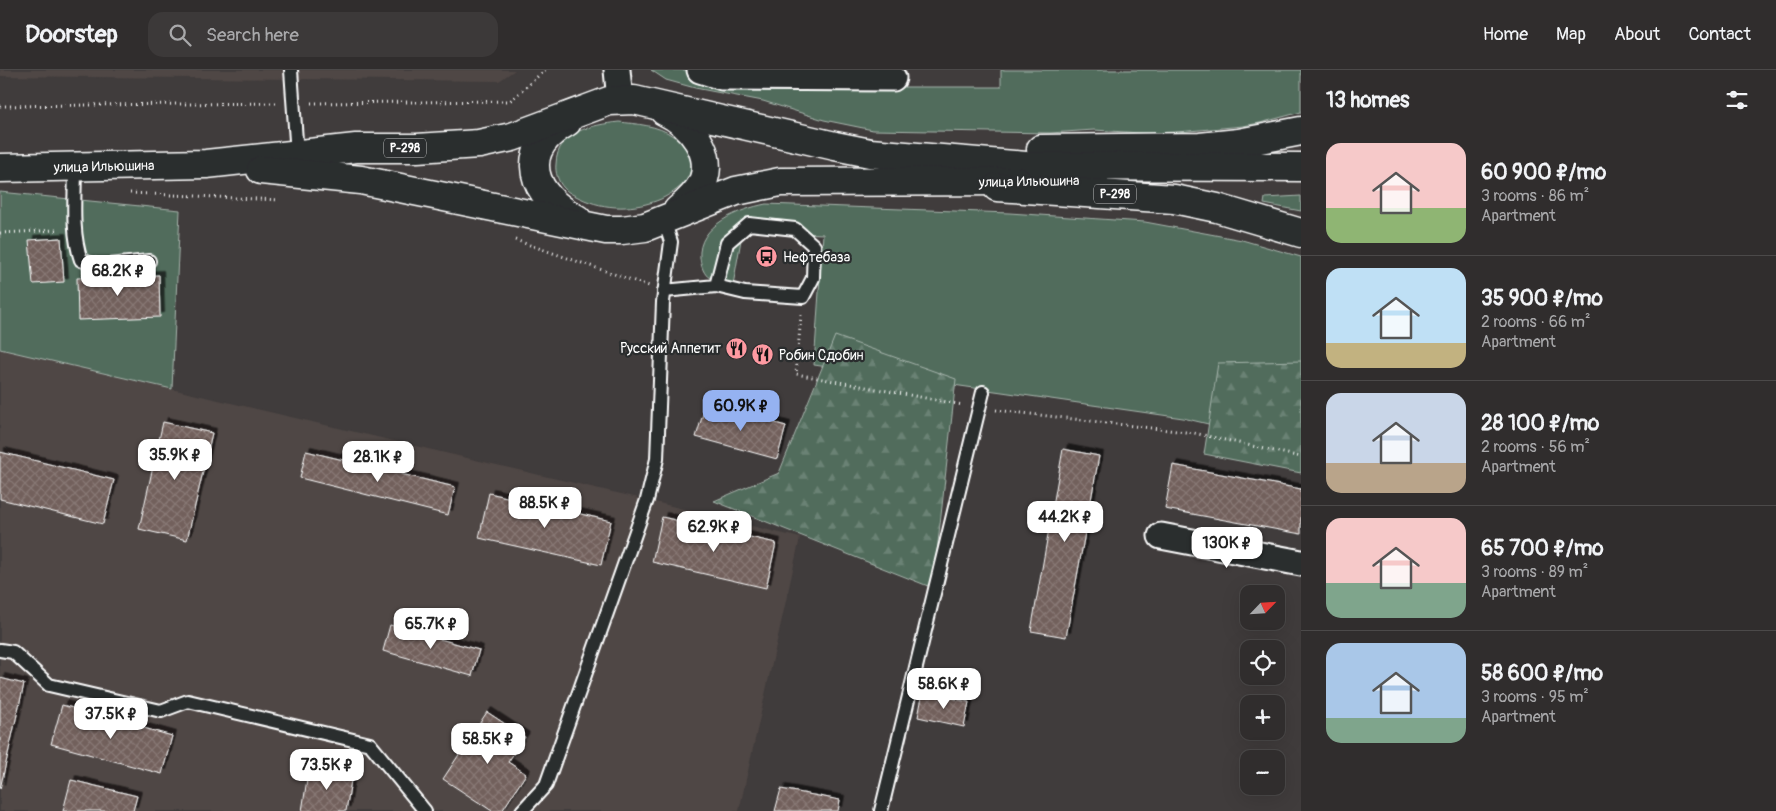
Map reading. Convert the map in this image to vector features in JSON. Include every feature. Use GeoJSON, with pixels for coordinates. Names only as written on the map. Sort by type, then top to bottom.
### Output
{"type":"FeatureCollection","features":[{"type":"Feature","properties":{"kind":"highway","name":"Р-298"},"geometry":{"type":"LineString","coordinates":[[591,226],[562,211],[551,202],[542,191],[535,166],[544,140],[552,132],[620,102]]}},
{"type":"Feature","properties":{"kind":"highway","name":"Р-298"},"geometry":{"type":"LineString","coordinates":[[620,102],[670,114],[683,124],[698,141],[704,156],[706,173],[694,196],[668,218],[645,227],[606,230],[360,180],[206,164],[356,148],[446,146],[498,141],[620,102]]}},
{"type":"Feature","properties":{"kind":"highway","name":"улица Ильюшина"},"geometry":{"type":"LineString","coordinates":[[620,102],[835,146],[880,153],[926,170],[1301,184]]}},
{"type":"Feature","properties":{"kind":"highway"},"geometry":{"type":"LineString","coordinates":[[926,170],[1060,147],[1200,147],[1238,143],[1301,131]]}},
{"type":"Feature","properties":{"kind":"highway","name":"улица Ильюшина"},"geometry":{"type":"LineString","coordinates":[[0,168],[206,164]]}},
{"type":"Feature","properties":{"kind":"highway","name":"улица Ильюшина"},"geometry":{"type":"LineString","coordinates":[[668,218],[719,197],[760,186],[804,181],[877,181],[926,170],[1026,166],[1301,167]]}},
{"type":"Feature","properties":{"kind":"highway","name":"Р-298"},"geometry":{"type":"LineString","coordinates":[[926,170],[1174,199],[1217,208],[1301,233]]}},
{"type":"Feature","properties":{"kind":"street"},"geometry":{"type":"LineString","coordinates":[[618,70],[620,102]]}},
{"type":"Feature","properties":{"kind":"street"},"geometry":{"type":"LineString","coordinates":[[700,70],[722,77],[893,78]]}},
{"type":"Feature","properties":{"kind":"street"},"geometry":{"type":"LineString","coordinates":[[1161,536],[1301,563]]}},
{"type":"Feature","properties":{"kind":"lane"},"geometry":{"type":"LineString","coordinates":[[291,70],[296,154]]}},
{"type":"Feature","properties":{"kind":"lane"},"geometry":{"type":"LineString","coordinates":[[75,167],[75,229],[81,260],[99,266],[149,261]]}},
{"type":"Feature","properties":{"kind":"lane"},"geometry":{"type":"LineString","coordinates":[[522,811],[546,785],[647,500],[657,459],[664,291],[671,242],[668,218]]}},
{"type":"Feature","properties":{"kind":"lane"},"geometry":{"type":"LineString","coordinates":[[664,291],[716,286],[745,293],[803,297],[813,278],[814,246],[795,229],[749,224],[727,243],[716,286]]}},
{"type":"Feature","properties":{"kind":"lane"},"geometry":{"type":"LineString","coordinates":[[881,811],[983,392]]}},
{"type":"Feature","properties":{"kind":"lane"},"geometry":{"type":"LineString","coordinates":[[0,650],[13,652],[49,685],[161,711],[188,701],[370,744],[425,811]]}},
{"type":"Feature","properties":{"kind":"path"},"geometry":{"type":"LineString","coordinates":[[124,193],[282,200]]}},
{"type":"Feature","properties":{"kind":"path"},"geometry":{"type":"LineString","coordinates":[[0,233],[75,229]]}},
{"type":"Feature","properties":{"kind":"path"},"geometry":{"type":"LineString","coordinates":[[513,239],[664,291]]}},
{"type":"Feature","properties":{"kind":"path"},"geometry":{"type":"LineString","coordinates":[[803,297],[796,374],[980,408],[1194,433],[1301,456]]}},
{"type":"Feature","properties":{"kind":"shaded area"},"geometry":{"type":"Polygon","coordinates":[[[0,70],[515,70],[499,81],[0,76],[0,70]]]}},
{"type":"Feature","properties":{"kind":"shaded area"},"geometry":{"type":"Polygon","coordinates":[[[0,349],[647,500],[800,538],[739,811],[0,811],[0,349]]]}},
{"type":"Feature","properties":{"kind":"green space"},"geometry":{"type":"Polygon","coordinates":[[[651,70],[887,70],[888,87],[1001,87],[1001,70],[1301,70],[1301,112],[1243,126],[1156,134],[1094,130],[1050,133],[873,130],[824,120],[763,101],[695,88],[666,80],[651,70]]]}},
{"type":"Feature","properties":{"kind":"green space"},"geometry":{"type":"Polygon","coordinates":[[[619,122],[661,129],[683,145],[691,165],[688,177],[679,188],[651,203],[620,207],[590,202],[571,194],[562,186],[556,170],[556,164],[562,144],[569,137],[587,128],[619,122]]]}},
{"type":"Feature","properties":{"kind":"green space"},"geometry":{"type":"Polygon","coordinates":[[[0,192],[180,210],[172,389],[0,349],[0,192]]]}},
{"type":"Feature","properties":{"kind":"green space"},"geometry":{"type":"Polygon","coordinates":[[[1301,196],[1301,211],[1264,204],[1265,198],[1301,196]]]}},
{"type":"Feature","properties":{"kind":"green space"},"geometry":{"type":"Polygon","coordinates":[[[766,204],[1009,213],[1145,222],[1242,240],[1301,257],[1301,446],[1183,418],[814,365],[823,234],[752,231],[741,240],[733,285],[710,278],[702,267],[700,258],[701,246],[705,236],[713,228],[722,220],[744,210],[766,204]]]}},
{"type":"Feature","properties":{"kind":"green space"},"geometry":{"type":"Polygon","coordinates":[[[835,336],[956,379],[933,588],[714,501],[779,473],[835,336]]]}},
{"type":"Feature","properties":{"kind":"green space"},"geometry":{"type":"Polygon","coordinates":[[[1301,361],[1301,473],[1204,454],[1218,363],[1301,361]]]}},
{"type":"Feature","properties":{"kind":"building"},"geometry":{"type":"Polygon","coordinates":[[[61,238],[64,282],[33,284],[29,240],[61,238]]]}},
{"type":"Feature","properties":{"kind":"building"},"geometry":{"type":"Polygon","coordinates":[[[159,275],[160,317],[78,320],[77,278],[159,275]]]}},
{"type":"Feature","properties":{"kind":"building"},"geometry":{"type":"Polygon","coordinates":[[[706,404],[786,426],[777,459],[696,437],[706,404]]]}},
{"type":"Feature","properties":{"kind":"building"},"geometry":{"type":"Polygon","coordinates":[[[163,422],[212,433],[187,540],[139,529],[163,422]]]}},
{"type":"Feature","properties":{"kind":"building"},"geometry":{"type":"Polygon","coordinates":[[[1063,449],[1099,456],[1066,637],[1031,631],[1063,449]]]}},
{"type":"Feature","properties":{"kind":"building"},"geometry":{"type":"Polygon","coordinates":[[[306,451],[455,487],[448,515],[300,478],[306,451]]]}},
{"type":"Feature","properties":{"kind":"building"},"geometry":{"type":"Polygon","coordinates":[[[0,452],[114,480],[103,524],[0,499],[0,452]]]}},
{"type":"Feature","properties":{"kind":"building"},"geometry":{"type":"Polygon","coordinates":[[[1173,465],[1301,489],[1301,534],[1165,509],[1173,465]]]}},
{"type":"Feature","properties":{"kind":"building"},"geometry":{"type":"Polygon","coordinates":[[[489,493],[611,521],[601,565],[479,538],[489,493]]]}},
{"type":"Feature","properties":{"kind":"building"},"geometry":{"type":"Polygon","coordinates":[[[662,517],[776,543],[766,588],[652,562],[662,517]]]}},
{"type":"Feature","properties":{"kind":"building"},"geometry":{"type":"Polygon","coordinates":[[[390,625],[479,650],[472,676],[383,651],[390,625]]]}},
{"type":"Feature","properties":{"kind":"building"},"geometry":{"type":"Polygon","coordinates":[[[0,678],[24,684],[0,789],[0,678]]]}},
{"type":"Feature","properties":{"kind":"building"},"geometry":{"type":"Polygon","coordinates":[[[923,692],[969,702],[964,727],[918,717],[923,692]]]}},
{"type":"Feature","properties":{"kind":"building"},"geometry":{"type":"Polygon","coordinates":[[[62,705],[172,736],[162,774],[51,744],[62,705]]]}},
{"type":"Feature","properties":{"kind":"building"},"geometry":{"type":"Polygon","coordinates":[[[487,712],[525,737],[508,762],[526,774],[502,811],[492,811],[443,779],[487,712]]]}},
{"type":"Feature","properties":{"kind":"building"},"geometry":{"type":"Polygon","coordinates":[[[309,767],[352,774],[346,811],[302,811],[309,767]]]}},
{"type":"Feature","properties":{"kind":"building"},"geometry":{"type":"Polygon","coordinates":[[[71,780],[137,796],[133,811],[63,811],[71,780]]]}},
{"type":"Feature","properties":{"kind":"building"},"geometry":{"type":"Polygon","coordinates":[[[781,789],[840,800],[838,811],[775,811],[781,789]]]}},
{"type":"Feature","properties":{"kind":"place","name":"Нефтебаза"},"geometry":{"type":"Point","coordinates":[767,257]}},
{"type":"Feature","properties":{"kind":"place","name":"Русский Аппетит"},"geometry":{"type":"Point","coordinates":[737,348]}},
{"type":"Feature","properties":{"kind":"place","name":"Робин Сдобин"},"geometry":{"type":"Point","coordinates":[763,355]}}]}
